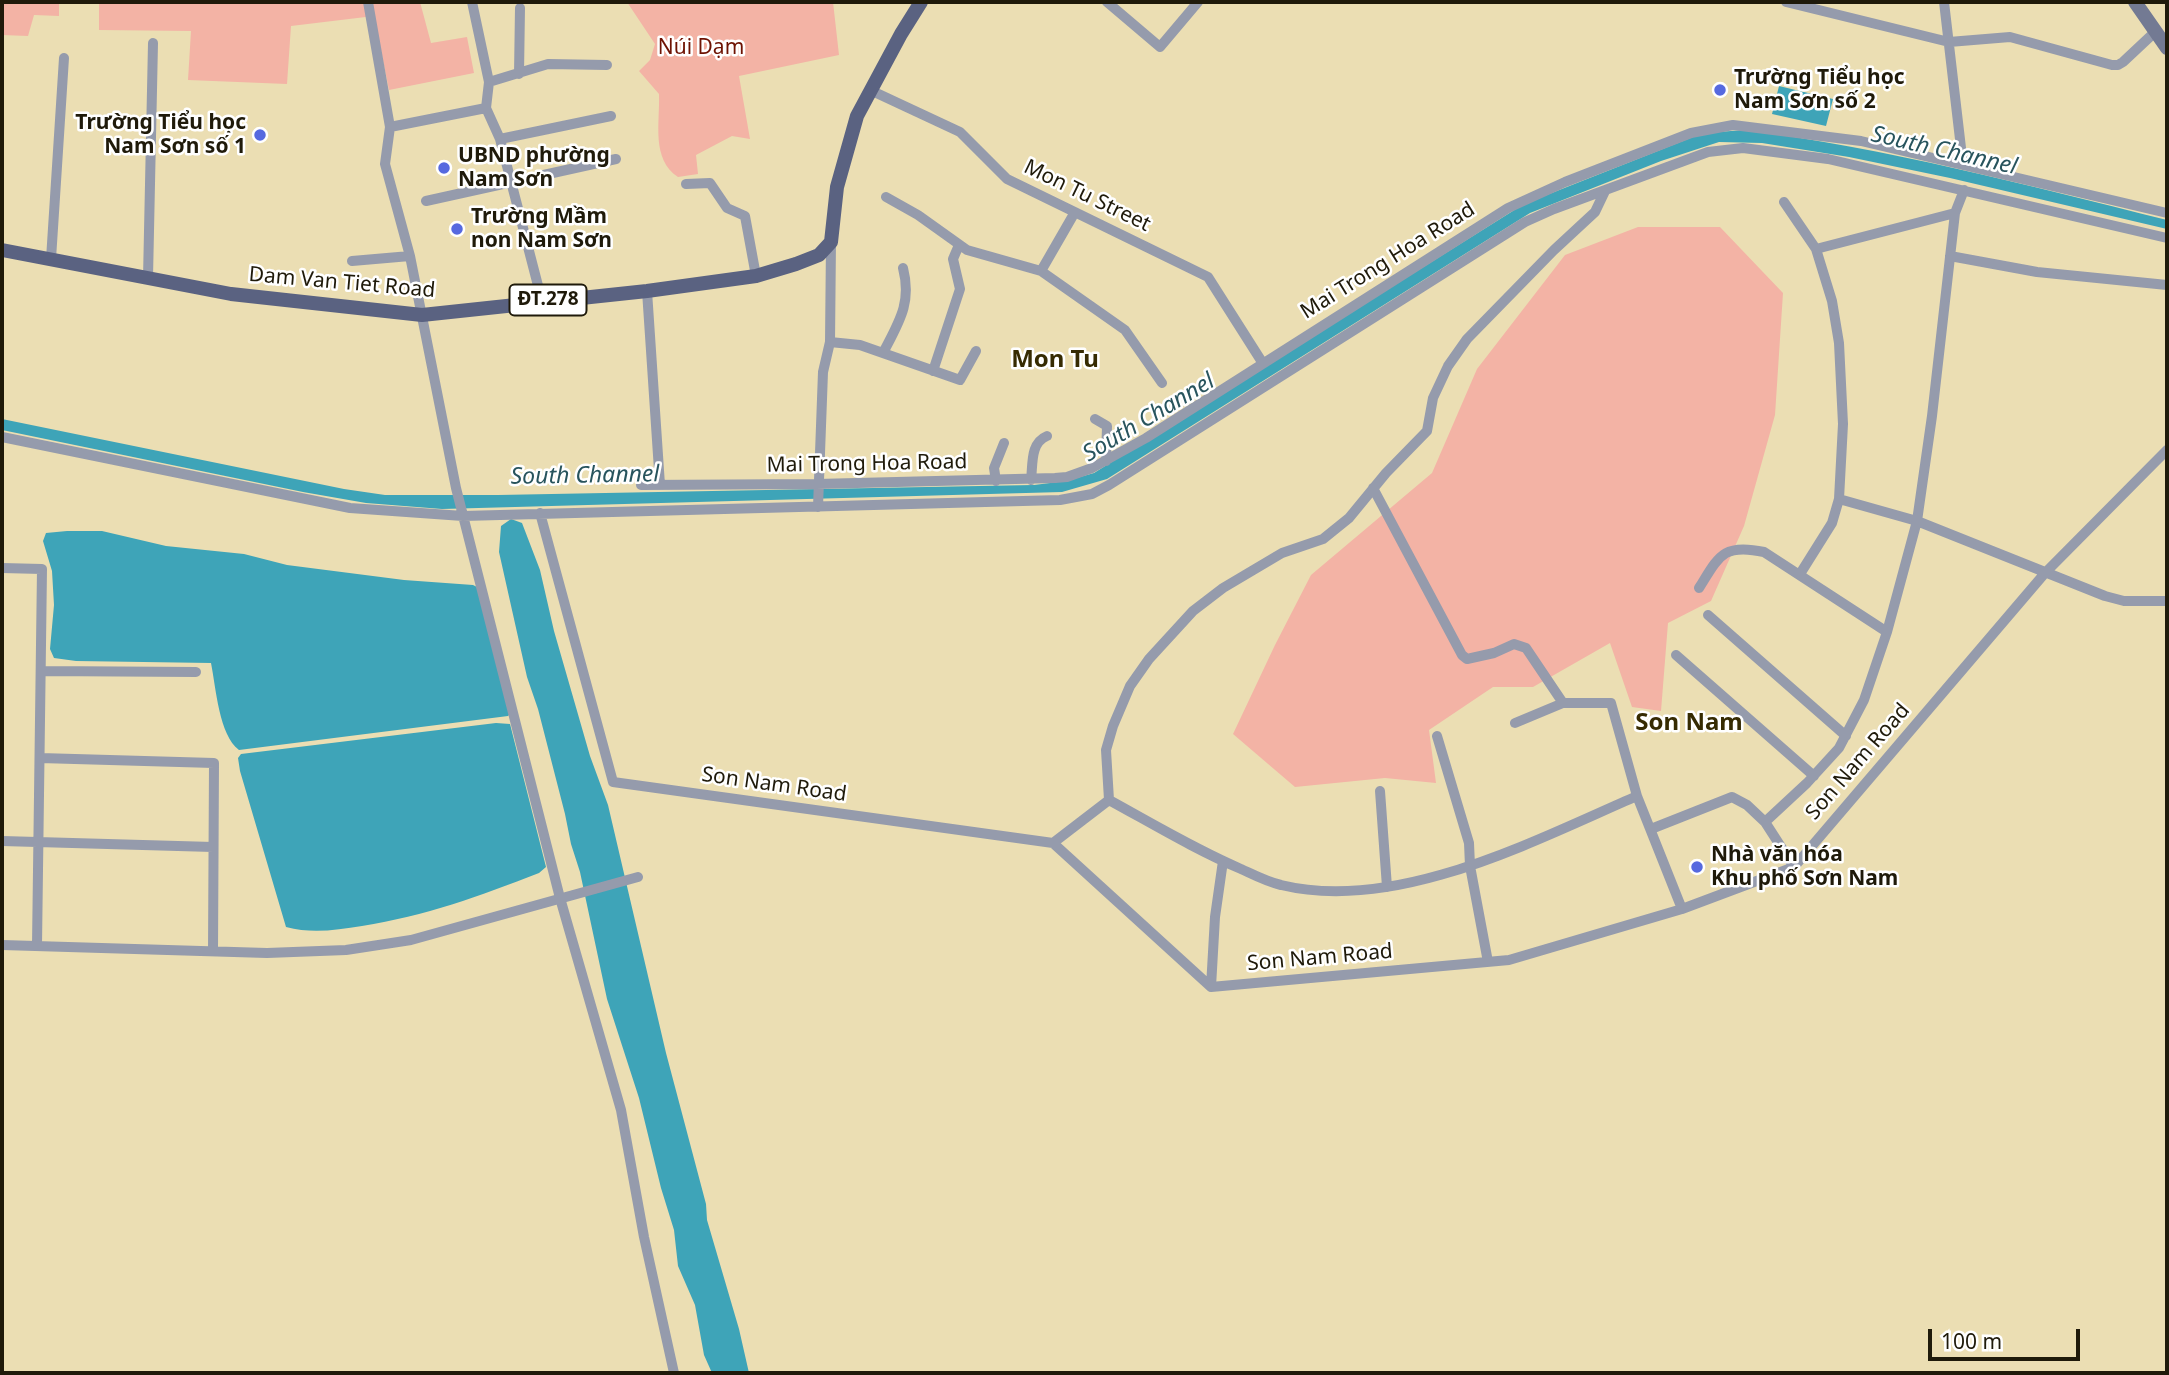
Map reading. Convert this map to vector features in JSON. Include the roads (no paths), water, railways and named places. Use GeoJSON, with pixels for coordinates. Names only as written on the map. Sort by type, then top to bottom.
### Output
{"type":"FeatureCollection","features":[{"type":"Feature","properties":{"kind":"main road"},"geometry":{"type":"LineString","coordinates":[[831,242],[837,187],[857,116],[921,2]]}},
{"type":"Feature","properties":{"kind":"main road"},"geometry":{"type":"LineString","coordinates":[[2135,2],[2160,32],[2167,48]]}},
{"type":"Feature","properties":{"kind":"main road","name":"Dam Van Tiet Road"},"geometry":{"type":"LineString","coordinates":[[2,250],[231,294],[422,315],[647,291],[756,275],[819,255],[831,242]]}},
{"type":"Feature","properties":{"kind":"street"},"geometry":{"type":"LineString","coordinates":[[368,2],[390,127],[385,164],[410,256],[456,488],[621,1110],[647,1250],[674,1373]]}},
{"type":"Feature","properties":{"kind":"street"},"geometry":{"type":"LineString","coordinates":[[472,2],[489,82],[486,108],[500,139],[542,301]]}},
{"type":"Feature","properties":{"kind":"street"},"geometry":{"type":"LineString","coordinates":[[1107,2],[1160,47],[1198,2]]}},
{"type":"Feature","properties":{"kind":"street"},"geometry":{"type":"LineString","coordinates":[[1786,2],[1949,42],[2010,37],[2118,65],[2160,32]]}},
{"type":"Feature","properties":{"kind":"street"},"geometry":{"type":"LineString","coordinates":[[1944,2],[1963,165]]}},
{"type":"Feature","properties":{"kind":"street"},"geometry":{"type":"LineString","coordinates":[[519,74],[520,8]]}},
{"type":"Feature","properties":{"kind":"street"},"geometry":{"type":"LineString","coordinates":[[148,278],[153,43]]}},
{"type":"Feature","properties":{"kind":"street"},"geometry":{"type":"LineString","coordinates":[[51,259],[64,58]]}},
{"type":"Feature","properties":{"kind":"street"},"geometry":{"type":"LineString","coordinates":[[489,82],[548,64],[607,65]]}},
{"type":"Feature","properties":{"kind":"street","name":"Mon Tu Street"},"geometry":{"type":"LineString","coordinates":[[870,90],[960,132],[1007,179],[1208,277],[1262,362]]}},
{"type":"Feature","properties":{"kind":"street"},"geometry":{"type":"LineString","coordinates":[[390,127],[486,108]]}},
{"type":"Feature","properties":{"kind":"street"},"geometry":{"type":"LineString","coordinates":[[500,139],[611,116]]}},
{"type":"Feature","properties":{"kind":"street","name":"Mai Trong Hoa Road"},"geometry":{"type":"LineString","coordinates":[[641,485],[996,481],[1067,477],[1106,461],[1508,208],[1565,182],[1699,131],[1733,125],[1861,141],[2167,213]]}},
{"type":"Feature","properties":{"kind":"street"},"geometry":{"type":"LineString","coordinates":[[2,438],[350,508],[463,516],[1043,501],[1092,494],[1109,485],[1540,214],[1708,152],[1743,148],[1828,159],[2167,238]]}},
{"type":"Feature","properties":{"kind":"street"},"geometry":{"type":"LineString","coordinates":[[426,201],[616,159]]}},
{"type":"Feature","properties":{"kind":"street"},"geometry":{"type":"LineString","coordinates":[[686,184],[709,183],[727,208],[745,215],[756,275]]}},
{"type":"Feature","properties":{"kind":"street"},"geometry":{"type":"LineString","coordinates":[[1765,822],[1814,776],[1839,748],[1864,700],[1887,632],[1917,521],[1955,214],[1964,190]]}},
{"type":"Feature","properties":{"kind":"street"},"geometry":{"type":"LineString","coordinates":[[1109,800],[1106,750],[1130,686],[1149,659],[1193,611],[1223,588],[1266,561],[1323,539],[1349,518],[1373,488],[1427,431],[1433,398],[1448,366],[1467,339],[1553,250],[1595,212],[1605,191]]}},
{"type":"Feature","properties":{"kind":"street"},"geometry":{"type":"LineString","coordinates":[[886,197],[918,215],[967,250],[1041,271],[1125,330],[1162,383]]}},
{"type":"Feature","properties":{"kind":"street"},"geometry":{"type":"LineString","coordinates":[[1784,202],[1816,249],[1832,301],[1839,344],[1843,424],[1839,499],[1832,523],[1800,573]]}},
{"type":"Feature","properties":{"kind":"street"},"geometry":{"type":"LineString","coordinates":[[1041,271],[1075,212]]}},
{"type":"Feature","properties":{"kind":"street"},"geometry":{"type":"LineString","coordinates":[[1816,249],[1955,214]]}},
{"type":"Feature","properties":{"kind":"street"},"geometry":{"type":"LineString","coordinates":[[818,507],[823,372],[830,342],[831,242]]}},
{"type":"Feature","properties":{"kind":"street"},"geometry":{"type":"LineString","coordinates":[[933,371],[960,289],[953,259],[959,245]]}},
{"type":"Feature","properties":{"kind":"street"},"geometry":{"type":"LineString","coordinates":[[352,261],[410,256]]}},
{"type":"Feature","properties":{"kind":"street"},"geometry":{"type":"LineString","coordinates":[[1951,256],[2037,272],[2167,285]]}},
{"type":"Feature","properties":{"kind":"street"},"geometry":{"type":"LineString","coordinates":[[883,353],[906,303],[908,286],[903,268]]}},
{"type":"Feature","properties":{"kind":"street"},"geometry":{"type":"LineString","coordinates":[[647,291],[660,485]]}},
{"type":"Feature","properties":{"kind":"street"},"geometry":{"type":"LineString","coordinates":[[830,342],[860,345],[960,380],[976,351]]}},
{"type":"Feature","properties":{"kind":"street"},"geometry":{"type":"LineString","coordinates":[[1096,419],[1107,426],[1106,461]]}},
{"type":"Feature","properties":{"kind":"street"},"geometry":{"type":"LineString","coordinates":[[1031,480],[1036,446],[1040,439],[1047,436]]}},
{"type":"Feature","properties":{"kind":"street"},"geometry":{"type":"LineString","coordinates":[[996,481],[994,468],[1004,443]]}},
{"type":"Feature","properties":{"kind":"street","name":"Son Nam Road"},"geometry":{"type":"LineString","coordinates":[[1211,988],[1510,960],[1682,909],[1794,867],[2045,573],[2167,450]]}},
{"type":"Feature","properties":{"kind":"street"},"geometry":{"type":"LineString","coordinates":[[1373,488],[1462,655],[1475,659],[1514,644],[1520,645],[1526,648],[1563,703]]}},
{"type":"Feature","properties":{"kind":"street"},"geometry":{"type":"LineString","coordinates":[[1839,499],[1917,521],[2115,599],[2167,601]]}},
{"type":"Feature","properties":{"kind":"street","name":"Son Nam Road"},"geometry":{"type":"LineString","coordinates":[[540,513],[613,782],[1053,843]]}},
{"type":"Feature","properties":{"kind":"street"},"geometry":{"type":"LineString","coordinates":[[1699,588],[1718,557],[1728,550],[1737,548],[1764,552],[1887,632]]}},
{"type":"Feature","properties":{"kind":"street"},"geometry":{"type":"LineString","coordinates":[[2,568],[42,569],[37,946]]}},
{"type":"Feature","properties":{"kind":"street"},"geometry":{"type":"LineString","coordinates":[[1708,615],[1846,736]]}},
{"type":"Feature","properties":{"kind":"street"},"geometry":{"type":"LineString","coordinates":[[1676,655],[1814,776]]}},
{"type":"Feature","properties":{"kind":"street"},"geometry":{"type":"LineString","coordinates":[[41,671],[196,672]]}},
{"type":"Feature","properties":{"kind":"street"},"geometry":{"type":"LineString","coordinates":[[1515,723],[1563,703],[1611,702],[1637,796],[1682,909]]}},
{"type":"Feature","properties":{"kind":"street"},"geometry":{"type":"LineString","coordinates":[[1437,736],[1469,843],[1469,866],[1488,962]]}},
{"type":"Feature","properties":{"kind":"street"},"geometry":{"type":"LineString","coordinates":[[40,758],[214,763],[212,951]]}},
{"type":"Feature","properties":{"kind":"street"},"geometry":{"type":"LineString","coordinates":[[1380,791],[1387,887]]}},
{"type":"Feature","properties":{"kind":"street"},"geometry":{"type":"LineString","coordinates":[[1109,800],[1223,861],[1278,885],[1308,890],[1342,891],[1387,887],[1469,866],[1637,796]]}},
{"type":"Feature","properties":{"kind":"street"},"geometry":{"type":"LineString","coordinates":[[1651,829],[1732,797],[1747,805],[1765,822],[1794,867]]}},
{"type":"Feature","properties":{"kind":"street"},"geometry":{"type":"LineString","coordinates":[[1109,800],[1053,843],[1211,988]]}},
{"type":"Feature","properties":{"kind":"street"},"geometry":{"type":"LineString","coordinates":[[2,841],[212,847]]}},
{"type":"Feature","properties":{"kind":"street"},"geometry":{"type":"LineString","coordinates":[[1211,988],[1215,918],[1223,861]]}},
{"type":"Feature","properties":{"kind":"street"},"geometry":{"type":"LineString","coordinates":[[2,945],[301,952],[377,947],[638,877]]}},
{"type":"Feature","properties":{"kind":"water"},"geometry":{"type":"Polygon","coordinates":[[[1779,86],[1833,99],[1826,126],[1772,114],[1779,86]]]}},
{"type":"Feature","properties":{"kind":"water","name":"South Channel"},"geometry":{"type":"Polygon","coordinates":[[[1744,130],[1904,157],[2009,181],[2167,220],[2167,229],[1849,157],[1762,143],[1719,142],[1661,161],[1530,213],[1107,479],[1062,492],[442,509],[366,503],[303,492],[2,430],[2,419],[385,495],[1034,485],[1066,481],[1094,473],[1524,204],[1693,137],[1744,130]]]}},
{"type":"Feature","properties":{"kind":"water"},"geometry":{"type":"Polygon","coordinates":[[[511,519],[522,523],[540,570],[554,631],[590,756],[608,805],[666,1053],[706,1204],[707,1220],[749,1373],[712,1373],[704,1355],[695,1305],[678,1266],[674,1230],[639,1098],[607,999],[580,872],[538,709],[527,677],[499,552],[501,526],[511,519]]]}},
{"type":"Feature","properties":{"kind":"water"},"geometry":{"type":"Polygon","coordinates":[[[102,531],[166,546],[244,554],[287,565],[404,580],[473,585],[477,587],[510,714],[239,750],[232,743],[223,722],[211,663],[76,661],[54,658],[50,649],[54,605],[52,571],[43,541],[46,533],[102,531]]]}},
{"type":"Feature","properties":{"kind":"water"},"geometry":{"type":"Polygon","coordinates":[[[496,723],[510,724],[546,867],[539,873],[495,890],[408,917],[333,930],[315,931],[286,927],[240,771],[238,758],[241,754],[496,723]]]}},
{"type":"Feature","properties":{"kind":"place","name":"Trường Tiểu học Nam Sơn số 2"},"geometry":{"type":"Point","coordinates":[1720,90]}},
{"type":"Feature","properties":{"kind":"place","name":"Trường Tiểu học Nam Sơn số 1"},"geometry":{"type":"Point","coordinates":[260,135]}},
{"type":"Feature","properties":{"kind":"place","name":"UBND phường Nam Sơn"},"geometry":{"type":"Point","coordinates":[444,168]}},
{"type":"Feature","properties":{"kind":"place","name":"Trường Mầm non Nam Sơn"},"geometry":{"type":"Point","coordinates":[457,229]}},
{"type":"Feature","properties":{"kind":"place","name":"Nhà văn hóa Khu phố Sơn Nam"},"geometry":{"type":"Point","coordinates":[1697,867]}},
{"type":"Feature","properties":{"kind":"district","name":"Mon Tu"},"geometry":{"type":"Point","coordinates":[1055,360]}},
{"type":"Feature","properties":{"kind":"district","name":"Son Nam"},"geometry":{"type":"Point","coordinates":[1689,723]}},
{"type":"Feature","properties":{"kind":"park label","name":"Núi Dạm"},"geometry":{"type":"Point","coordinates":[701,48]}}]}
